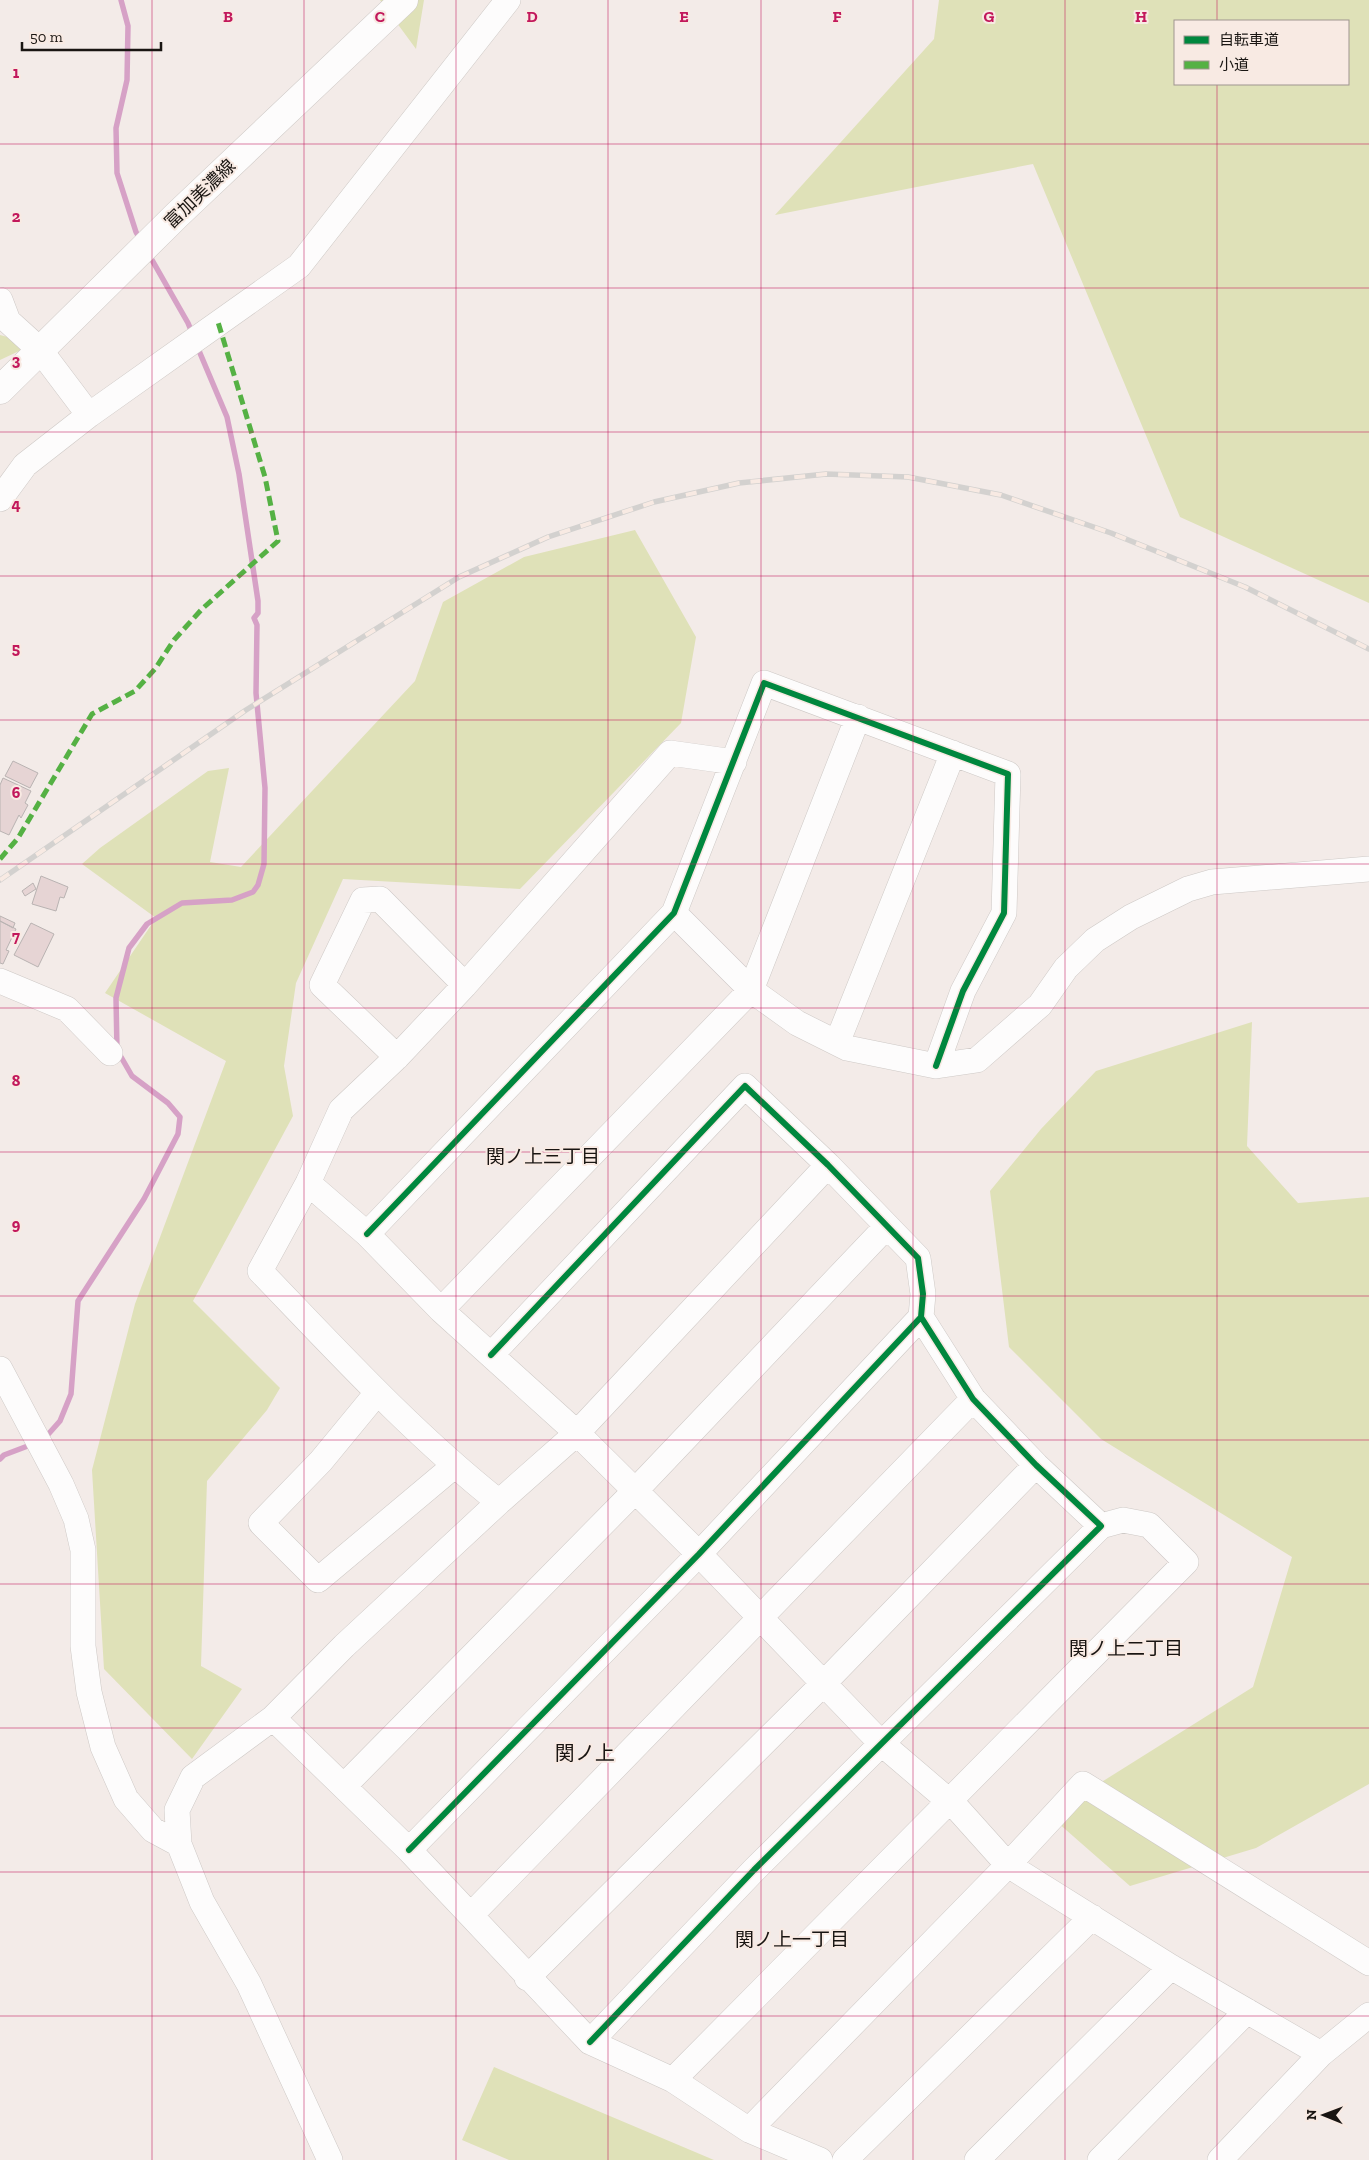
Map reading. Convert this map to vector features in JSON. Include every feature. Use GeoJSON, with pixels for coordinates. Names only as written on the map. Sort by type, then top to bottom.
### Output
{"type":"FeatureCollection","features":[{"type":"Feature","properties":{"kind":"main road","name":"富加美濃線"},"geometry":{"type":"LineString","coordinates":[[0,390],[177,215],[404,0]]}},
{"type":"Feature","properties":{"kind":"street"},"geometry":{"type":"LineString","coordinates":[[0,499],[26,465],[89,415],[299,266],[508,0]]}},
{"type":"Feature","properties":{"kind":"street"},"geometry":{"type":"LineString","coordinates":[[0,300],[8,321],[40,350],[89,415]]}},
{"type":"Feature","properties":{"kind":"street"},"geometry":{"type":"LineString","coordinates":[[367,1234],[674,912],[764,683],[1008,774],[1004,913],[963,991],[936,1066]]}},
{"type":"Feature","properties":{"kind":"street"},"geometry":{"type":"LineString","coordinates":[[441,1310],[751,990],[858,717]]}},
{"type":"Feature","properties":{"kind":"street"},"geometry":{"type":"LineString","coordinates":[[499,1502],[454,1466],[377,1394],[260,1271],[308,1183],[342,1110],[397,1057],[465,985],[670,753],[734,762]]}},
{"type":"Feature","properties":{"kind":"street"},"geometry":{"type":"LineString","coordinates":[[837,1043],[953,753]]}},
{"type":"Feature","properties":{"kind":"street"},"geometry":{"type":"LineString","coordinates":[[674,912],[751,990],[797,1024],[848,1048],[936,1066],[977,1060],[1040,1005],[1066,968],[1095,940],[1131,918],[1188,889],[1212,882],[1369,869]]}},
{"type":"Feature","properties":{"kind":"street"},"geometry":{"type":"LineString","coordinates":[[397,1057],[322,985],[363,900],[380,899],[465,985]]}},
{"type":"Feature","properties":{"kind":"street"},"geometry":{"type":"LineString","coordinates":[[0,982],[67,1010],[110,1053]]}},
{"type":"Feature","properties":{"kind":"street"},"geometry":{"type":"LineString","coordinates":[[490,1355],[745,1086],[828,1165],[918,1258],[923,1294],[921,1317],[973,1399],[1036,1465],[1101,1526]]}},
{"type":"Feature","properties":{"kind":"street"},"geometry":{"type":"LineString","coordinates":[[330,2160],[249,1984],[202,1902],[179,1844],[177,1810],[193,1777],[273,1718],[344,1646],[499,1502],[577,1433],[828,1165]]}},
{"type":"Feature","properties":{"kind":"street"},"geometry":{"type":"LineString","coordinates":[[308,1183],[367,1234],[441,1310],[577,1433],[699,1554],[881,1743],[948,1800],[1008,1865],[1171,1966],[1321,2054]]}},
{"type":"Feature","properties":{"kind":"street"},"geometry":{"type":"LineString","coordinates":[[344,1786],[635,1491],[887,1226]]}},
{"type":"Feature","properties":{"kind":"street"},"geometry":{"type":"LineString","coordinates":[[409,1850],[699,1554],[921,1317]]}},
{"type":"Feature","properties":{"kind":"street"},"geometry":{"type":"LineString","coordinates":[[0,1369],[76,1519],[83,1550],[84,1646],[88,1692],[103,1747],[126,1799],[153,1830],[179,1844]]}},
{"type":"Feature","properties":{"kind":"street"},"geometry":{"type":"LineString","coordinates":[[377,1394],[321,1461],[261,1523],[318,1580],[454,1466]]}},
{"type":"Feature","properties":{"kind":"street"},"geometry":{"type":"LineString","coordinates":[[471,1915],[973,1399]]}},
{"type":"Feature","properties":{"kind":"street"},"geometry":{"type":"LineString","coordinates":[[527,1978],[824,1683],[1036,1465]]}},
{"type":"Feature","properties":{"kind":"street"},"geometry":{"type":"LineString","coordinates":[[590,2042],[754,1870],[1101,1526],[1122,1520],[1149,1525],[1186,1562],[948,1800],[673,2080]]}},
{"type":"Feature","properties":{"kind":"street"},"geometry":{"type":"LineString","coordinates":[[273,1718],[409,1850],[471,1915],[527,1978],[590,2042],[673,2080],[749,2130],[820,2160]]}},
{"type":"Feature","properties":{"kind":"street"},"geometry":{"type":"LineString","coordinates":[[749,2130],[1008,1865],[1083,1784],[1369,1964]]}},
{"type":"Feature","properties":{"kind":"street"},"geometry":{"type":"LineString","coordinates":[[845,2160],[1092,1917]]}},
{"type":"Feature","properties":{"kind":"street"},"geometry":{"type":"LineString","coordinates":[[978,2160],[1171,1966]]}},
{"type":"Feature","properties":{"kind":"street"},"geometry":{"type":"LineString","coordinates":[[1100,2160],[1247,2011]]}},
{"type":"Feature","properties":{"kind":"street"},"geometry":{"type":"LineString","coordinates":[[1220,2160],[1321,2054],[1369,2016]]}},
{"type":"Feature","properties":{"kind":"green space"},"geometry":{"type":"Polygon","coordinates":[[[380,0],[424,0],[416,49],[380,0]]]}},
{"type":"Feature","properties":{"kind":"green space"},"geometry":{"type":"Polygon","coordinates":[[[939,0],[1369,0],[1369,603],[1180,517],[1033,164],[775,215],[934,39],[939,0]]]}},
{"type":"Feature","properties":{"kind":"green space"},"geometry":{"type":"Polygon","coordinates":[[[0,335],[34,344],[0,360],[0,335]]]}},
{"type":"Feature","properties":{"kind":"green space"},"geometry":{"type":"Polygon","coordinates":[[[635,530],[696,637],[681,723],[520,889],[343,879],[296,983],[284,1066],[293,1116],[193,1301],[280,1388],[267,1410],[207,1481],[201,1666],[242,1689],[192,1759],[104,1669],[92,1470],[135,1304],[226,1061],[105,993],[156,918],[82,864],[100,848],[208,771],[229,768],[210,862],[241,867],[415,681],[443,602],[524,557],[635,530]]]}},
{"type":"Feature","properties":{"kind":"green space"},"geometry":{"type":"Polygon","coordinates":[[[1252,1022],[1247,1146],[1298,1203],[1369,1197],[1369,1784],[1256,1848],[1130,1886],[1049,1815],[1253,1687],[1292,1557],[1101,1439],[1009,1347],[990,1191],[1041,1129],[1096,1071],[1252,1022]]]}},
{"type":"Feature","properties":{"kind":"green space"},"geometry":{"type":"Polygon","coordinates":[[[494,2067],[714,2160],[509,2160],[462,2140],[494,2067]]]}},
{"type":"Feature","properties":{"kind":"building"},"geometry":{"type":"Polygon","coordinates":[[[13,761],[38,773],[30,788],[5,776],[13,761]]]}},
{"type":"Feature","properties":{"kind":"building"},"geometry":{"type":"Polygon","coordinates":[[[3,778],[31,791],[25,803],[28,805],[21,818],[19,815],[9,835],[0,831],[0,785],[3,778]]]}},
{"type":"Feature","properties":{"kind":"building"},"geometry":{"type":"Polygon","coordinates":[[[41,876],[68,887],[64,898],[60,897],[56,911],[32,904],[41,876]]]}},
{"type":"Feature","properties":{"kind":"building"},"geometry":{"type":"Polygon","coordinates":[[[33,883],[36,889],[25,896],[22,891],[33,883]]]}},
{"type":"Feature","properties":{"kind":"building"},"geometry":{"type":"Polygon","coordinates":[[[0,916],[15,923],[13,928],[0,921],[0,916]]]}},
{"type":"Feature","properties":{"kind":"building"},"geometry":{"type":"Polygon","coordinates":[[[0,921],[16,929],[6,950],[9,951],[3,964],[0,963],[0,921]]]}},
{"type":"Feature","properties":{"kind":"building"},"geometry":{"type":"Polygon","coordinates":[[[31,923],[54,934],[38,967],[14,955],[31,923]]]}},
{"type":"Feature","properties":{"kind":"waterway"},"geometry":{"type":"LineString","coordinates":[[121,0],[128,26],[127,80],[116,128],[117,173],[136,232],[141,241]]}},
{"type":"Feature","properties":{"kind":"waterway"},"geometry":{"type":"LineString","coordinates":[[148,253],[193,335]]}},
{"type":"Feature","properties":{"kind":"waterway"},"geometry":{"type":"LineString","coordinates":[[44,1439],[60,1421],[71,1394],[78,1301],[144,1199],[178,1134],[180,1117],[168,1103],[132,1076],[117,1050],[116,998],[129,948],[147,924],[182,903],[232,900],[253,892],[258,885],[264,864],[265,788],[256,693],[257,625],[254,618],[258,613],[258,601],[239,474],[227,417],[197,346]]}},
{"type":"Feature","properties":{"kind":"waterway"},"geometry":{"type":"LineString","coordinates":[[0,1459],[4,1455],[33,1444]]}},
{"type":"Feature","properties":{"kind":"railway"},"geometry":{"type":"LineString","coordinates":[[0,880],[246,710],[459,577],[548,537],[654,502],[739,483],[826,474],[908,477],[1001,495],[1111,533],[1245,587],[1369,649]]}},
{"type":"Feature","properties":{"kind":"marked path"},"geometry":{"type":"LineString","coordinates":[[0,859],[18,838],[92,714],[135,691],[155,669],[174,640],[202,609],[278,541],[265,477],[218,322]]}},
{"type":"Feature","properties":{"kind":"cycle path"},"geometry":{"type":"LineString","coordinates":[[367,1234],[674,913],[764,683],[1008,774],[1004,913],[963,991],[936,1066]]}},
{"type":"Feature","properties":{"kind":"cycle path"},"geometry":{"type":"LineString","coordinates":[[409,1850],[699,1554],[921,1317],[923,1294],[918,1258],[828,1165],[745,1086],[491,1355]]}},
{"type":"Feature","properties":{"kind":"cycle path"},"geometry":{"type":"LineString","coordinates":[[590,2042],[754,1870],[1101,1526],[1036,1465],[973,1399],[921,1317]]}},
{"type":"Feature","properties":{"kind":"district","name":"関ノ上三丁目"},"geometry":{"type":"Point","coordinates":[543,1156]}},
{"type":"Feature","properties":{"kind":"district","name":"関ノ上二丁目"},"geometry":{"type":"Point","coordinates":[1126,1648]}},
{"type":"Feature","properties":{"kind":"district","name":"関ノ上"},"geometry":{"type":"Point","coordinates":[585,1753]}},
{"type":"Feature","properties":{"kind":"district","name":"関ノ上一丁目"},"geometry":{"type":"Point","coordinates":[792,1939]}}]}
